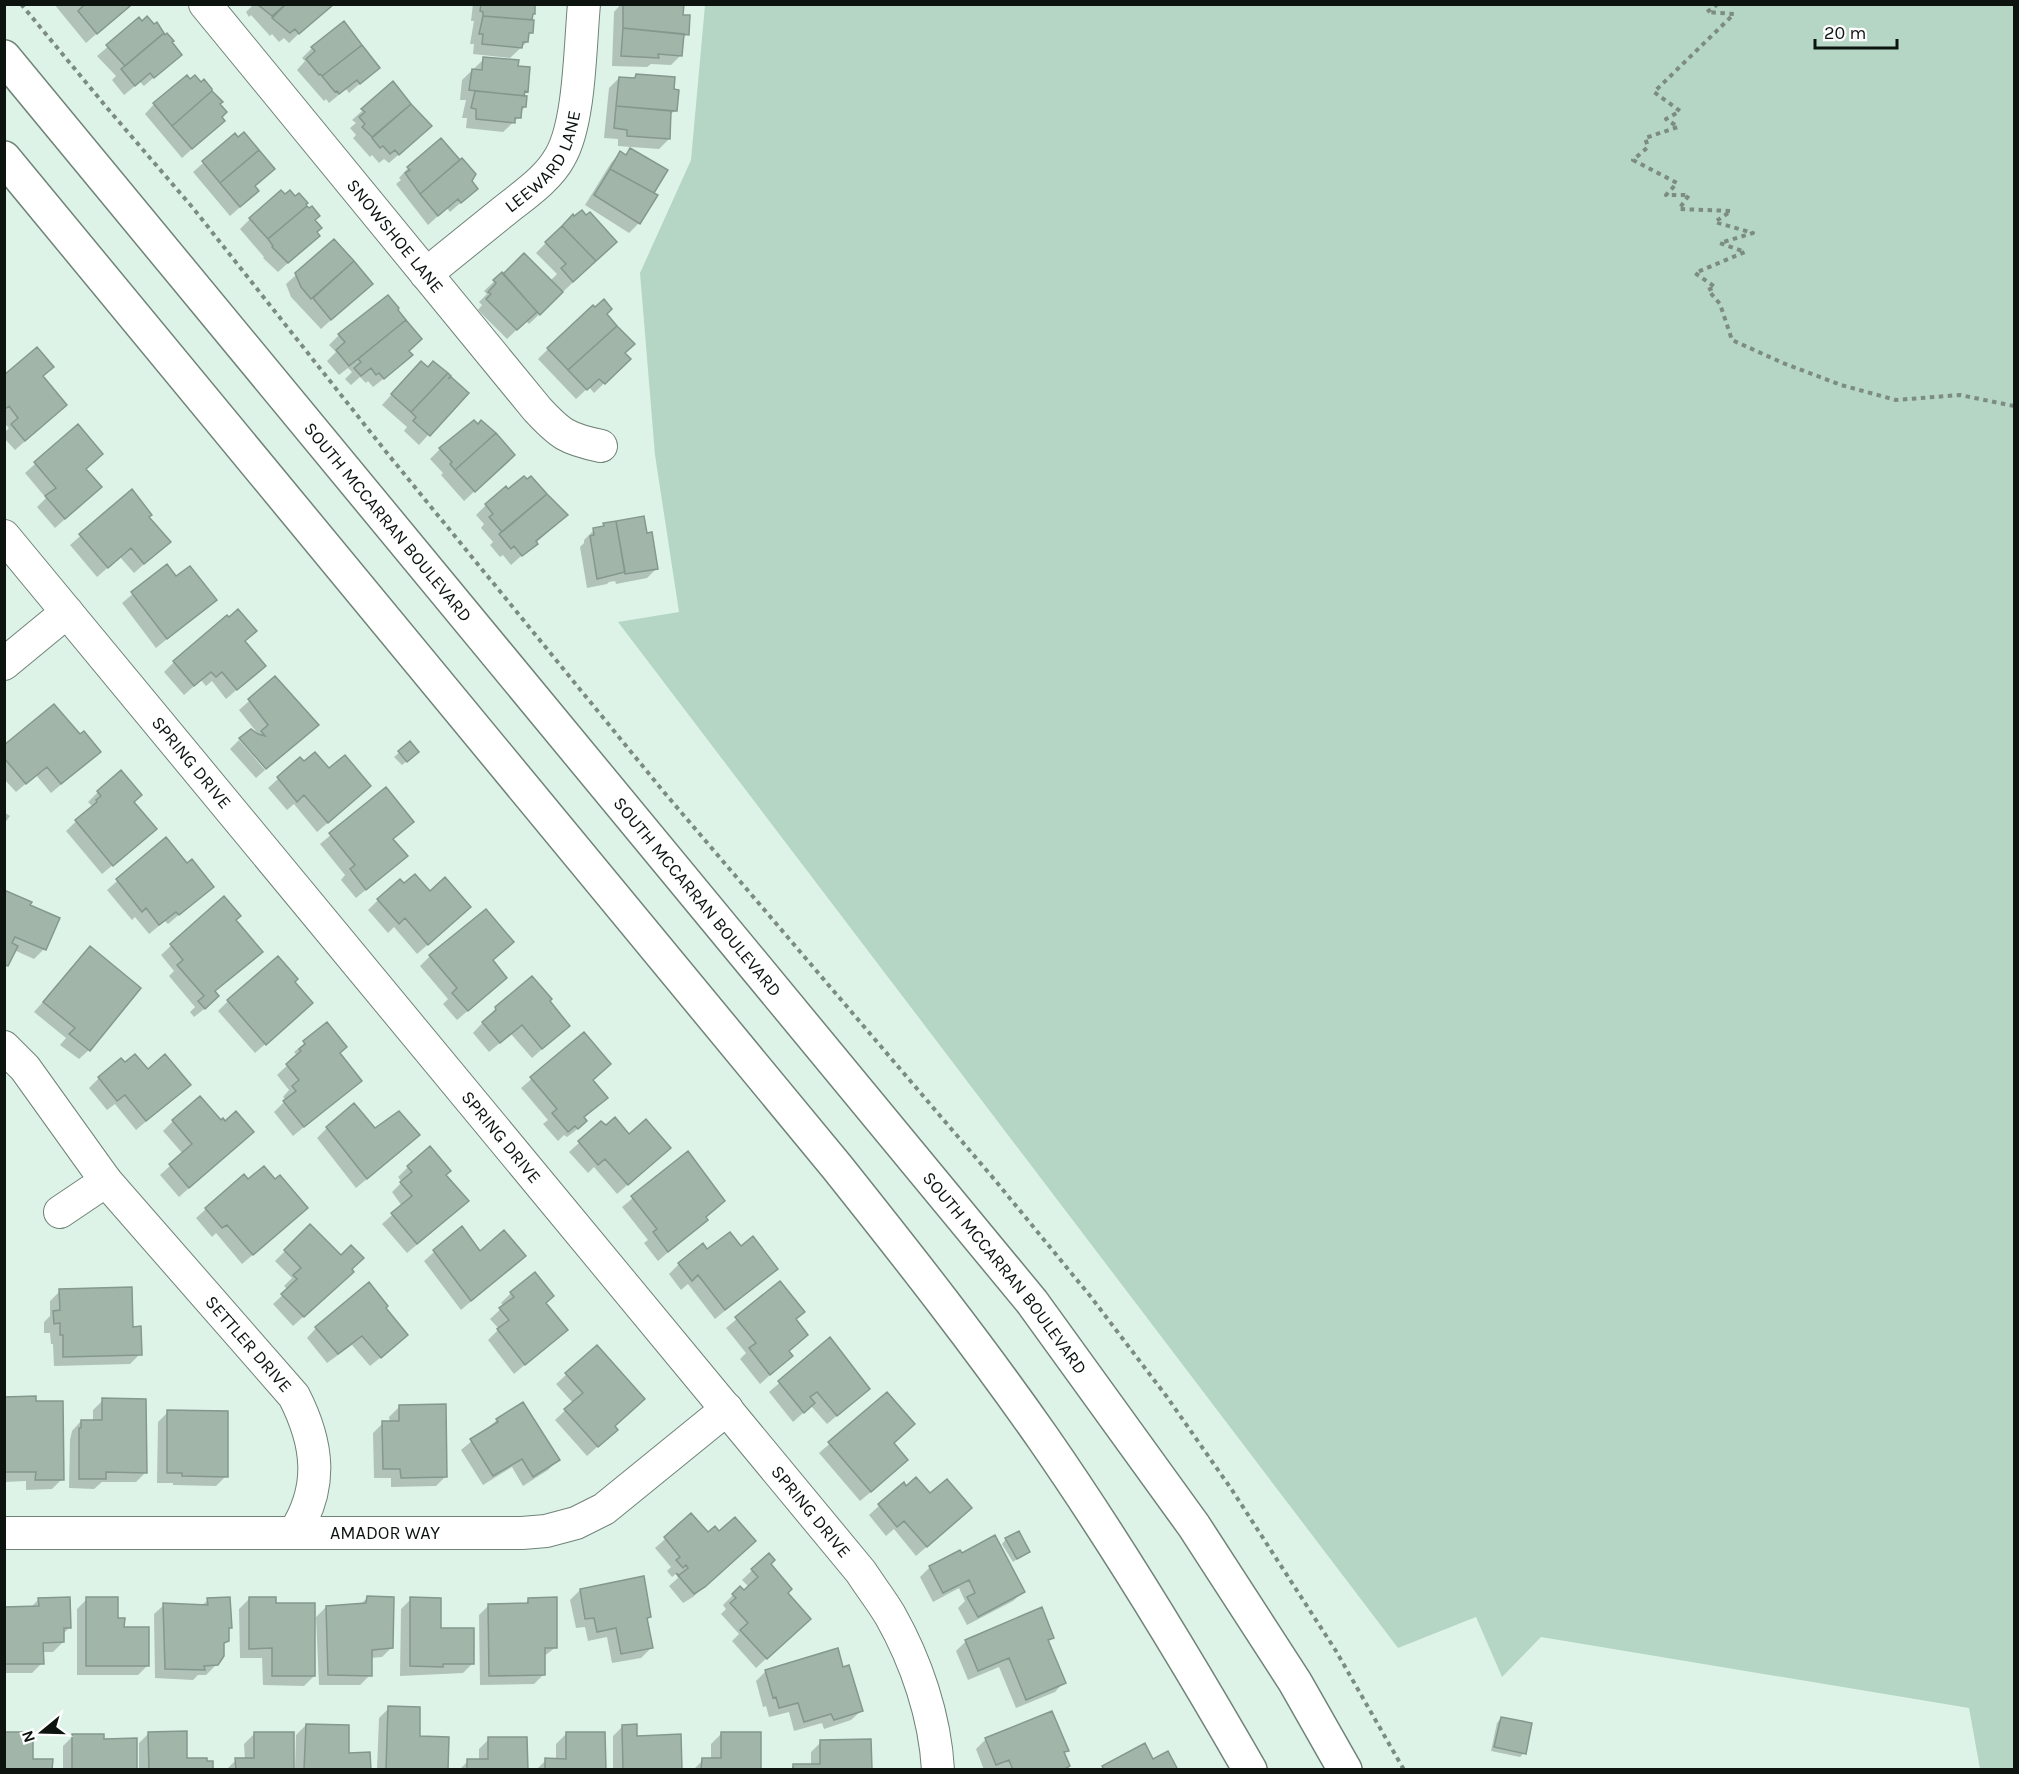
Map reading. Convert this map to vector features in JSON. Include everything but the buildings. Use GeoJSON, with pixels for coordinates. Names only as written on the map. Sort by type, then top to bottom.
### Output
{"type":"FeatureCollection","features":[{"type":"Feature","properties":{"kind":"main road","name":"SOUTH MCCARRAN BOULEVARD"},"geometry":{"type":"LineString","coordinates":[[4,57],[1032,1302],[1194,1526],[1295,1682],[1345,1770]]}},
{"type":"Feature","properties":{"kind":"main road"},"geometry":{"type":"LineString","coordinates":[[4,158],[830,1158],[940,1298],[1043,1438],[1142,1588],[1174,1638],[1250,1770]]}},
{"type":"Feature","properties":{"kind":"street","name":"SNOWSHOE LANE"},"geometry":{"type":"LineString","coordinates":[[205,4],[555,428],[574,441],[601,446]]}},
{"type":"Feature","properties":{"kind":"street","name":"LEEWARD LANE"},"geometry":{"type":"LineString","coordinates":[[426,274],[528,192],[547,175],[560,158],[569,138],[574,114],[584,4]]}},
{"type":"Feature","properties":{"kind":"street","name":"SPRING DRIVE"},"geometry":{"type":"LineString","coordinates":[[4,536],[861,1572],[890,1614],[913,1662],[928,1708],[938,1770]]}},
{"type":"Feature","properties":{"kind":"street"},"geometry":{"type":"LineString","coordinates":[[4,664],[68,612]]}},
{"type":"Feature","properties":{"kind":"street","name":"SETTLER DRIVE"},"geometry":{"type":"LineString","coordinates":[[4,1047],[25,1068],[106,1181],[294,1396],[307,1420],[314,1446],[315,1473],[310,1500],[294,1533]]}},
{"type":"Feature","properties":{"kind":"street"},"geometry":{"type":"LineString","coordinates":[[60,1212],[106,1181]]}},
{"type":"Feature","properties":{"kind":"street","name":"AMADOR WAY"},"geometry":{"type":"LineString","coordinates":[[4,1533],[522,1533],[546,1531],[576,1523],[604,1509],[726,1409]]}},
{"type":"Feature","properties":{"kind":"path"},"geometry":{"type":"LineString","coordinates":[[21,4],[193,208],[394,462],[647,772],[994,1179],[1091,1297],[1167,1397],[1232,1490],[1336,1651],[1404,1770]]}},
{"type":"Feature","properties":{"kind":"path"},"geometry":{"type":"LineString","coordinates":[[1718,4],[1707,12],[1734,14],[1654,92],[1680,111],[1666,119],[1678,127],[1645,138],[1648,147],[1633,160],[1677,183],[1666,195],[1689,195],[1679,209],[1731,211],[1714,222],[1754,233],[1720,243],[1745,252],[1695,273],[1715,287],[1708,290],[1720,304],[1732,340],[1841,386],[1896,400],[1960,395],[2014,406]]}},
{"type":"Feature","properties":{"kind":"green space"},"geometry":{"type":"Polygon","coordinates":[[[705,5],[2014,5],[2014,1769],[1980,1769],[1969,1708],[1541,1637],[1502,1677],[1476,1617],[1398,1648],[618,622],[679,612],[655,455],[640,273],[691,160],[705,5]]]}}]}
